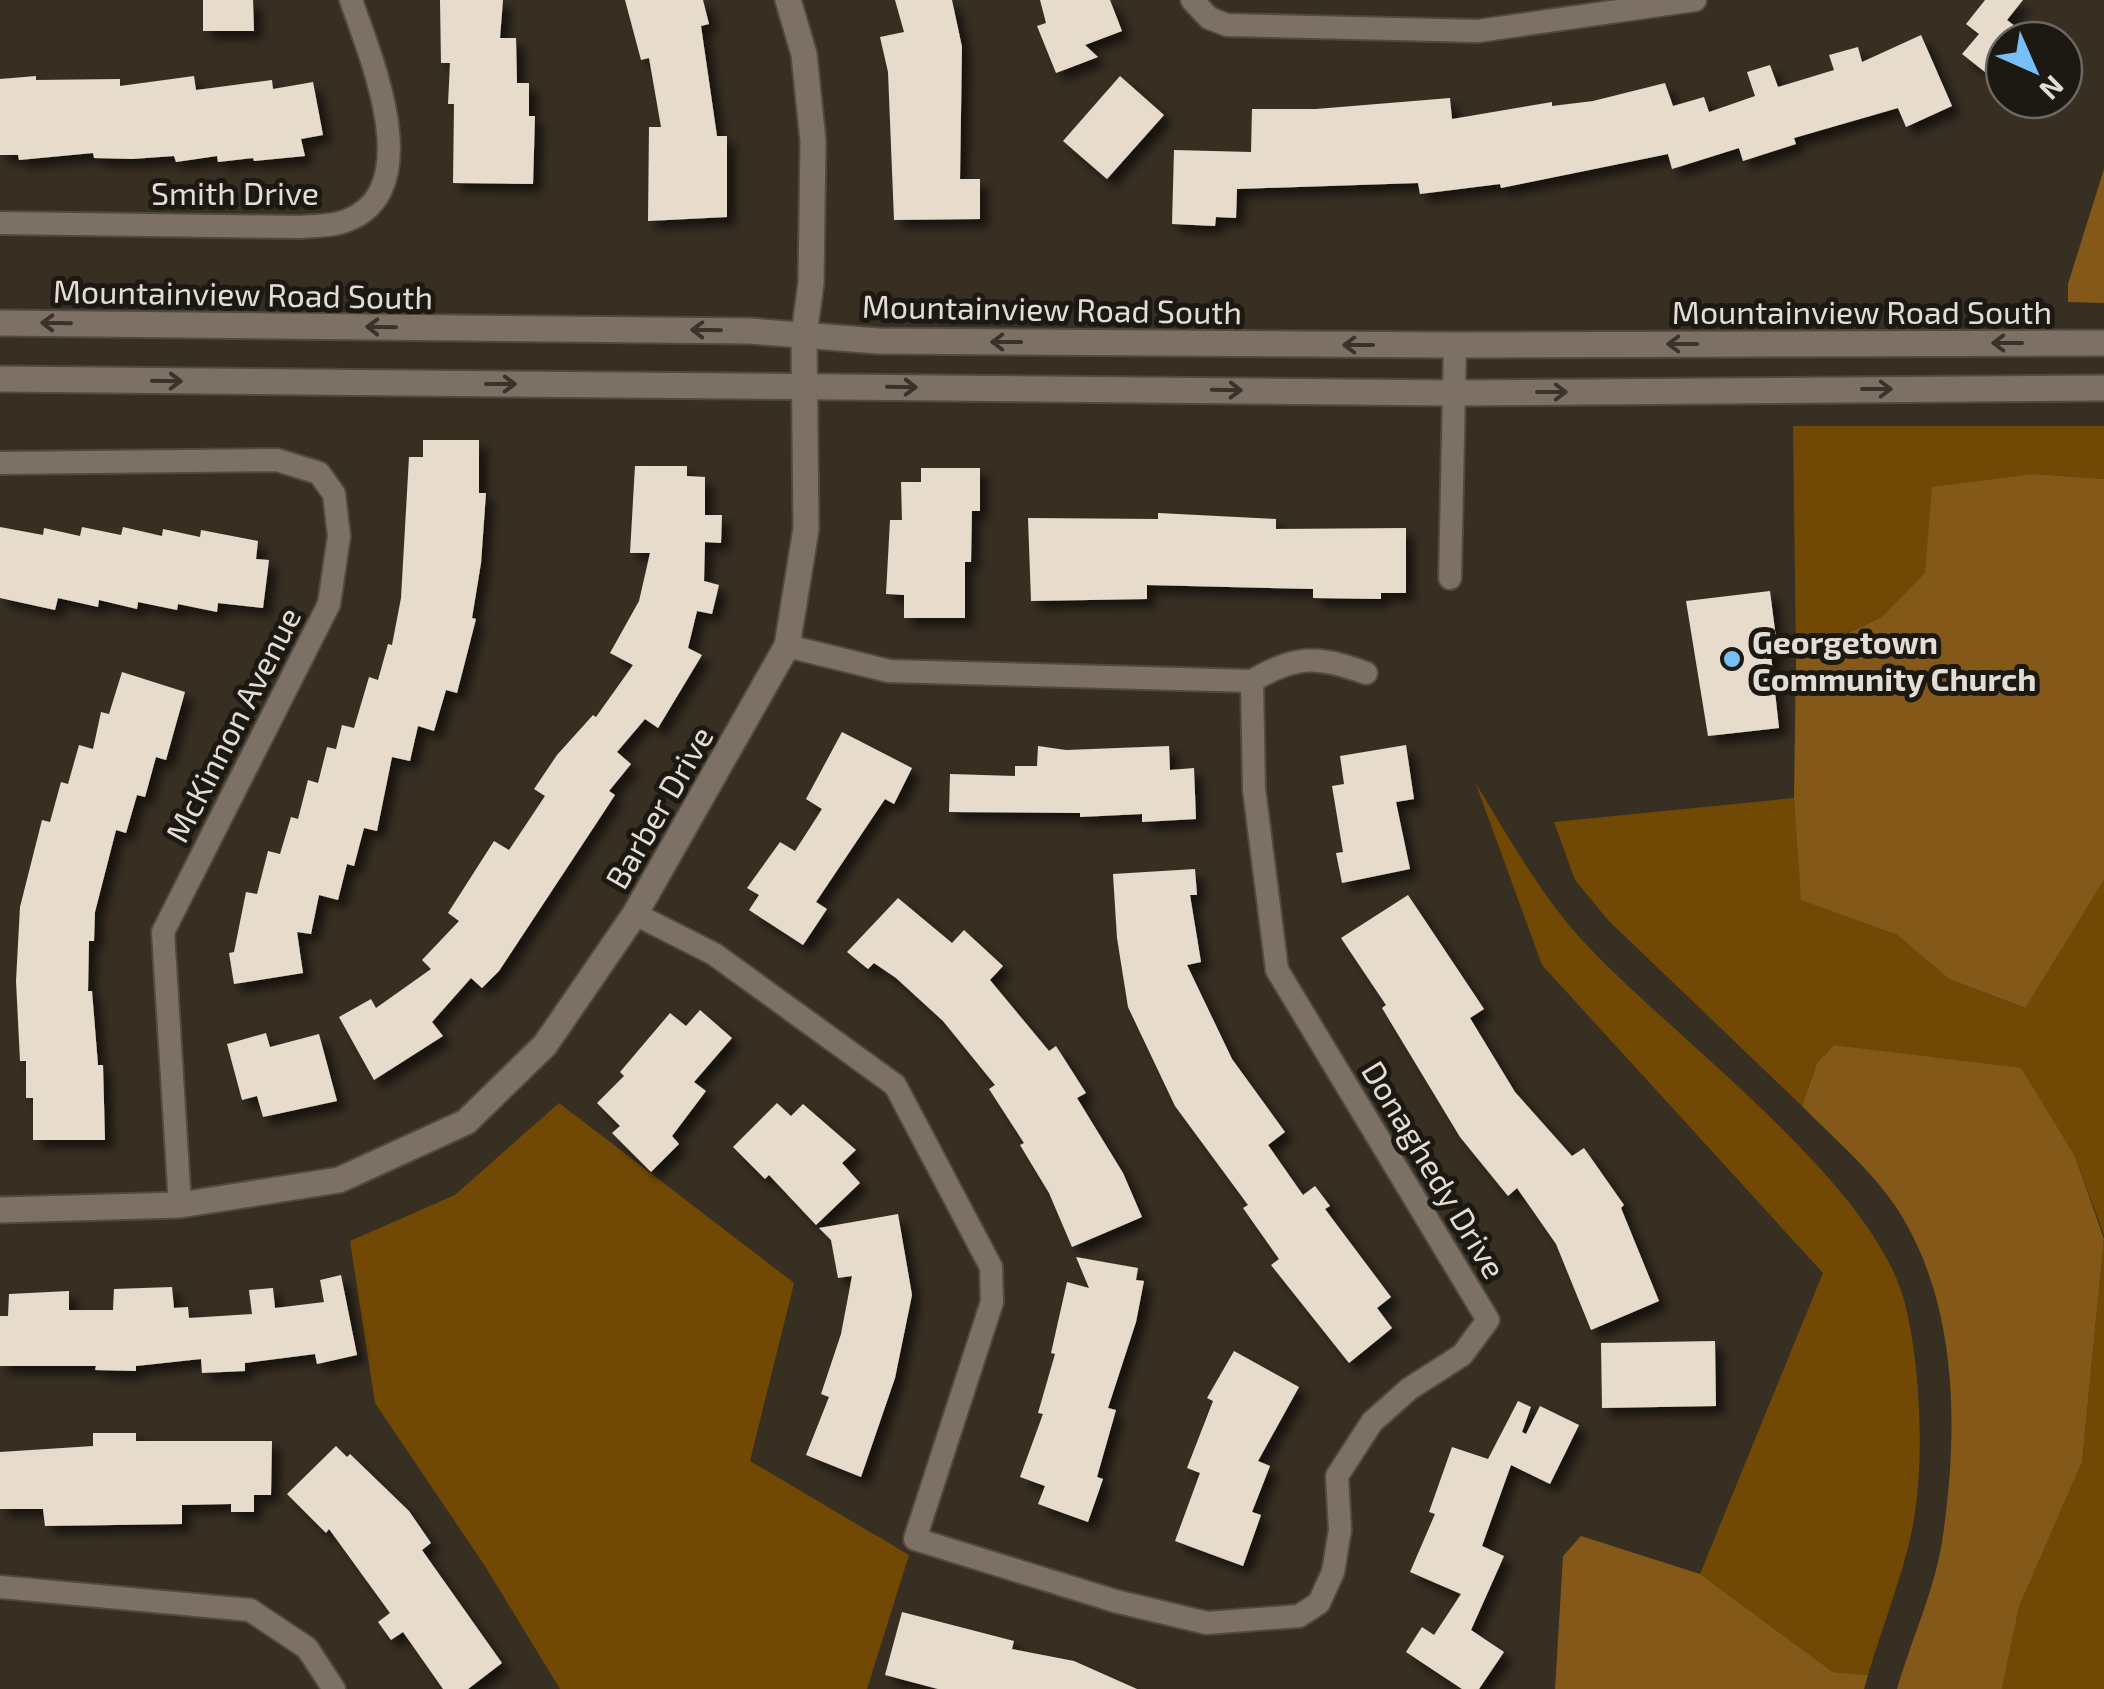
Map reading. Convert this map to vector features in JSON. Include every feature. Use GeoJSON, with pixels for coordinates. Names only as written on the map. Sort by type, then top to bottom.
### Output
{"type":"FeatureCollection","features":[{"type":"Feature","properties":{"kind":"main road","name":"Barber Drive"},"geometry":{"type":"LineString","coordinates":[[0,1210],[180,1204],[339,1180],[466,1122],[545,1045],[634,914],[787,646],[806,529],[804,335],[811,282],[814,141],[804,54],[788,0]]}},
{"type":"Feature","properties":{"kind":"main road","name":"Mountainview Road South"},"geometry":{"type":"LineString","coordinates":[[0,323],[804,335],[878,341],[1455,346],[2104,342]]}},
{"type":"Feature","properties":{"kind":"main road"},"geometry":{"type":"LineString","coordinates":[[0,379],[1455,393],[2104,388]]}},
{"type":"Feature","properties":{"kind":"street","name":"Smith Drive"},"geometry":{"type":"LineString","coordinates":[[0,223],[300,227],[342,222],[374,202],[387,167],[386,100],[351,0]]}},
{"type":"Feature","properties":{"kind":"street"},"geometry":{"type":"LineString","coordinates":[[1192,0],[1209,18],[1254,28],[1478,30],[1583,9],[1695,0]]}},
{"type":"Feature","properties":{"kind":"street"},"geometry":{"type":"LineString","coordinates":[[1450,578],[1455,346]]}},
{"type":"Feature","properties":{"kind":"street","name":"McKinnon Avenue"},"geometry":{"type":"LineString","coordinates":[[0,463],[277,460],[319,473],[334,494],[339,536],[329,604],[163,932],[180,1204]]}},
{"type":"Feature","properties":{"kind":"street"},"geometry":{"type":"LineString","coordinates":[[787,646],[890,672],[1252,682],[1282,663],[1323,658],[1366,673]]}},
{"type":"Feature","properties":{"kind":"street","name":"Donaghedy Drive"},"geometry":{"type":"LineString","coordinates":[[634,914],[714,954],[895,1085],[990,1267],[992,1302],[915,1539],[1116,1600],[1207,1623],[1299,1616],[1319,1603],[1333,1572],[1340,1530],[1337,1476],[1372,1422],[1409,1388],[1462,1355],[1488,1320],[1277,970],[1254,789],[1252,682]]}},
{"type":"Feature","properties":{"kind":"street"},"geometry":{"type":"LineString","coordinates":[[0,1587],[250,1610],[307,1648],[334,1689]]}},
{"type":"Feature","properties":{"kind":"shaded area"},"geometry":{"type":"Polygon","coordinates":[[[2104,169],[2104,303],[2068,302],[2068,284],[2104,169]]]}},
{"type":"Feature","properties":{"kind":"shaded area"},"geometry":{"type":"Polygon","coordinates":[[[1793,426],[2104,426],[2104,479],[2034,474],[1882,617],[1796,656],[1793,426]]]}},
{"type":"Feature","properties":{"kind":"shaded area"},"geometry":{"type":"Polygon","coordinates":[[[2034,474],[2104,479],[2104,880],[2025,1008],[1949,979],[1897,935],[1801,900],[1794,798],[1796,657],[1882,617],[1925,573],[1932,487],[2034,474]]]}},
{"type":"Feature","properties":{"kind":"shaded area"},"geometry":{"type":"Polygon","coordinates":[[[1476,784],[1538,884],[1582,940],[1813,1160],[1854,1209],[1886,1257],[1905,1304],[1915,1357],[1919,1477],[1908,1548],[1868,1675],[1833,1672],[1700,1574],[1823,1273],[1542,965],[1476,784]]]}},
{"type":"Feature","properties":{"kind":"shaded area"},"geometry":{"type":"Polygon","coordinates":[[[1794,798],[1802,900],[1897,935],[1949,979],[2024,1008],[2104,880],[2104,1235],[2075,1156],[2021,1069],[1834,1045],[1817,1063],[1802,1106],[1608,920],[1575,880],[1554,822],[1794,798]]]}},
{"type":"Feature","properties":{"kind":"shaded area"},"geometry":{"type":"Polygon","coordinates":[[[1834,1045],[2021,1068],[2075,1156],[2104,1239],[2082,1462],[2019,1607],[2002,1689],[1897,1689],[1942,1542],[1951,1461],[1950,1377],[1935,1295],[1904,1220],[1870,1174],[1802,1106],[1817,1063],[1834,1045]]]}},
{"type":"Feature","properties":{"kind":"shaded area"},"geometry":{"type":"Polygon","coordinates":[[[559,1103],[794,1283],[750,1461],[909,1555],[867,1689],[560,1689],[485,1566],[375,1403],[350,1241],[455,1195],[559,1103]]]}},
{"type":"Feature","properties":{"kind":"shaded area"},"geometry":{"type":"Polygon","coordinates":[[[2104,1239],[2104,1689],[2002,1689],[2019,1607],[2082,1462],[2104,1239]]]}},
{"type":"Feature","properties":{"kind":"shaded area"},"geometry":{"type":"Polygon","coordinates":[[[1581,1536],[1700,1574],[1833,1672],[1868,1675],[1864,1689],[1555,1689],[1563,1556],[1581,1536]]]}},
{"type":"Feature","properties":{"kind":"building"},"geometry":{"type":"Polygon","coordinates":[[[203,0],[253,0],[254,31],[203,31],[203,0]]]}},
{"type":"Feature","properties":{"kind":"building"},"geometry":{"type":"Polygon","coordinates":[[[440,0],[503,0],[500,38],[516,38],[517,83],[529,83],[529,116],[535,116],[533,184],[453,183],[454,104],[448,104],[450,63],[441,63],[440,0]]]}},
{"type":"Feature","properties":{"kind":"building"},"geometry":{"type":"Polygon","coordinates":[[[625,0],[703,0],[709,24],[701,26],[717,136],[727,136],[727,217],[648,221],[649,127],[661,127],[649,58],[641,60],[625,0]]]}},
{"type":"Feature","properties":{"kind":"building"},"geometry":{"type":"Polygon","coordinates":[[[895,0],[952,0],[962,47],[960,179],[980,179],[980,219],[894,220],[888,72],[880,37],[904,32],[895,0]]]}},
{"type":"Feature","properties":{"kind":"building"},"geometry":{"type":"Polygon","coordinates":[[[1040,0],[1110,0],[1122,31],[1085,45],[1098,57],[1056,73],[1037,26],[1046,23],[1040,0]]]}},
{"type":"Feature","properties":{"kind":"building"},"geometry":{"type":"Polygon","coordinates":[[[1985,0],[2023,0],[2007,20],[1984,20],[1984,71],[1962,54],[1979,34],[1966,24],[1985,0]]]}},
{"type":"Feature","properties":{"kind":"building"},"geometry":{"type":"Polygon","coordinates":[[[1921,35],[1952,106],[1906,127],[1898,108],[1794,138],[1796,144],[1743,161],[1739,148],[1672,169],[1668,154],[1501,188],[1500,184],[1420,194],[1418,183],[1237,189],[1236,218],[1216,217],[1215,226],[1172,224],[1174,150],[1251,152],[1252,109],[1316,109],[1450,98],[1452,119],[1552,102],[1552,106],[1593,101],[1665,83],[1673,106],[1704,97],[1709,112],[1755,96],[1747,72],[1770,65],[1778,87],[1834,70],[1829,55],[1858,47],[1862,62],[1921,35]]]}},
{"type":"Feature","properties":{"kind":"building"},"geometry":{"type":"Polygon","coordinates":[[[36,76],[36,80],[120,79],[120,86],[194,76],[196,90],[272,80],[273,89],[313,82],[323,135],[301,139],[305,156],[254,161],[253,158],[218,162],[217,156],[176,162],[174,156],[94,158],[93,153],[19,160],[18,155],[0,155],[0,79],[36,76]]]}},
{"type":"Feature","properties":{"kind":"building"},"geometry":{"type":"Polygon","coordinates":[[[1120,76],[1164,115],[1107,179],[1063,141],[1120,76]]]}},
{"type":"Feature","properties":{"kind":"building"},"geometry":{"type":"Polygon","coordinates":[[[423,440],[479,440],[479,493],[486,493],[481,563],[472,618],[476,619],[457,693],[446,690],[434,731],[418,726],[410,761],[392,757],[377,831],[364,828],[354,866],[347,864],[338,900],[319,895],[311,934],[297,932],[303,973],[234,984],[229,953],[234,952],[246,892],[257,894],[268,851],[280,854],[291,817],[298,819],[308,780],[318,783],[327,747],[336,749],[342,725],[354,728],[369,677],[378,680],[388,644],[392,645],[401,598],[409,457],[423,457],[423,440]]]}},
{"type":"Feature","properties":{"kind":"building"},"geometry":{"type":"Polygon","coordinates":[[[635,466],[687,466],[687,476],[705,477],[705,515],[722,515],[721,543],[705,542],[704,581],[719,585],[712,614],[697,611],[688,648],[702,655],[658,728],[645,719],[617,752],[631,764],[609,791],[615,795],[499,971],[482,988],[471,978],[432,1022],[443,1036],[374,1080],[339,1017],[371,999],[376,1008],[431,969],[422,960],[459,921],[448,913],[494,841],[509,850],[545,796],[534,789],[557,755],[593,715],[596,717],[633,665],[610,653],[639,601],[650,553],[630,553],[635,466]]]}},
{"type":"Feature","properties":{"kind":"building"},"geometry":{"type":"Polygon","coordinates":[[[921,468],[980,468],[980,511],[972,511],[971,562],[965,562],[965,618],[904,618],[904,595],[886,594],[890,520],[902,520],[901,482],[921,482],[921,468]]]}},
{"type":"Feature","properties":{"kind":"building"},"geometry":{"type":"Polygon","coordinates":[[[1158,513],[1276,519],[1276,529],[1406,528],[1406,593],[1381,593],[1381,599],[1313,598],[1313,589],[1147,585],[1147,599],[1031,601],[1028,518],[1158,519],[1158,513]]]}},
{"type":"Feature","properties":{"kind":"building"},"geometry":{"type":"Polygon","coordinates":[[[0,527],[43,535],[44,528],[80,536],[82,527],[121,535],[123,527],[162,536],[163,529],[200,537],[201,530],[258,541],[256,559],[269,560],[263,608],[218,603],[217,612],[178,604],[177,610],[138,602],[137,609],[99,600],[98,607],[58,598],[55,610],[0,598],[0,527]]]}},
{"type":"Feature","properties":{"kind":"building","name":"Georgetown Community Church"},"geometry":{"type":"Polygon","coordinates":[[[1770,591],[1778,654],[1771,655],[1779,728],[1708,736],[1686,601],[1770,591]]]}},
{"type":"Feature","properties":{"kind":"building"},"geometry":{"type":"Polygon","coordinates":[[[122,672],[185,692],[166,760],[156,757],[145,797],[137,795],[126,833],[116,830],[95,912],[94,941],[89,941],[88,991],[92,991],[98,1065],[103,1065],[105,1140],[33,1140],[33,1098],[26,1098],[26,1061],[20,1061],[16,981],[20,907],[42,820],[50,822],[61,782],[68,784],[79,745],[93,749],[101,712],[109,714],[122,672]]]}},
{"type":"Feature","properties":{"kind":"building"},"geometry":{"type":"Polygon","coordinates":[[[842,732],[912,768],[894,804],[885,799],[816,902],[827,909],[803,945],[749,910],[759,895],[747,888],[780,842],[795,851],[822,809],[806,799],[842,732]]]}},
{"type":"Feature","properties":{"kind":"building"},"geometry":{"type":"Polygon","coordinates":[[[1406,745],[1414,799],[1396,802],[1410,869],[1342,883],[1336,853],[1343,852],[1332,786],[1344,784],[1340,756],[1406,745]]]}},
{"type":"Feature","properties":{"kind":"building"},"geometry":{"type":"Polygon","coordinates":[[[1038,746],[1066,750],[1169,746],[1170,770],[1194,768],[1196,819],[1142,822],[1142,814],[1080,817],[1080,813],[949,812],[950,774],[1015,776],[1015,766],[1037,766],[1038,746]]]}},
{"type":"Feature","properties":{"kind":"building"},"geometry":{"type":"Polygon","coordinates":[[[1195,869],[1197,895],[1190,895],[1201,962],[1187,965],[1232,1059],[1285,1132],[1268,1145],[1303,1195],[1315,1186],[1330,1206],[1325,1209],[1391,1297],[1377,1308],[1392,1328],[1349,1363],[1271,1265],[1279,1259],[1243,1208],[1248,1205],[1175,1106],[1128,1007],[1117,938],[1113,874],[1195,869]]]}},
{"type":"Feature","properties":{"kind":"building"},"geometry":{"type":"Polygon","coordinates":[[[1408,895],[1484,1009],[1470,1018],[1515,1092],[1572,1156],[1584,1148],[1624,1205],[1621,1208],[1659,1301],[1591,1330],[1556,1244],[1517,1188],[1508,1196],[1460,1137],[1382,1008],[1386,1005],[1341,938],[1408,895]]]}},
{"type":"Feature","properties":{"kind":"building"},"geometry":{"type":"Polygon","coordinates":[[[898,898],[952,943],[964,930],[1003,966],[990,980],[1049,1051],[1056,1046],[1086,1093],[1077,1098],[1123,1173],[1142,1217],[1072,1247],[1049,1193],[1020,1145],[1024,1143],[989,1089],[995,1085],[943,1021],[896,978],[874,963],[868,969],[847,952],[898,898]]]}},
{"type":"Feature","properties":{"kind":"building"},"geometry":{"type":"Polygon","coordinates":[[[700,1010],[732,1038],[694,1082],[706,1091],[672,1136],[679,1144],[651,1172],[612,1133],[620,1126],[597,1103],[624,1076],[620,1072],[670,1013],[686,1026],[700,1010]]]}},
{"type":"Feature","properties":{"kind":"building"},"geometry":{"type":"Polygon","coordinates":[[[266,1033],[270,1047],[319,1034],[337,1101],[263,1117],[257,1096],[242,1100],[227,1044],[266,1033]]]}},
{"type":"Feature","properties":{"kind":"building"},"geometry":{"type":"Polygon","coordinates":[[[777,1103],[791,1116],[803,1104],[856,1150],[842,1163],[860,1183],[816,1225],[769,1175],[765,1179],[733,1147],[777,1103]]]}},
{"type":"Feature","properties":{"kind":"building"},"geometry":{"type":"Polygon","coordinates":[[[898,1214],[912,1295],[895,1378],[861,1477],[806,1455],[829,1397],[821,1394],[841,1334],[852,1276],[838,1278],[831,1240],[819,1228],[898,1214]]]}},
{"type":"Feature","properties":{"kind":"building"},"geometry":{"type":"Polygon","coordinates":[[[1076,1257],[1138,1268],[1136,1280],[1144,1281],[1136,1322],[1108,1408],[1116,1410],[1097,1477],[1103,1479],[1088,1522],[1038,1504],[1045,1486],[1020,1477],[1043,1414],[1038,1413],[1055,1354],[1051,1353],[1067,1282],[1089,1288],[1076,1257]]]}},
{"type":"Feature","properties":{"kind":"building"},"geometry":{"type":"Polygon","coordinates":[[[341,1275],[357,1355],[317,1364],[315,1354],[245,1363],[245,1371],[202,1373],[201,1359],[136,1366],[136,1371],[95,1370],[96,1366],[0,1366],[0,1316],[8,1316],[9,1294],[69,1291],[69,1310],[113,1310],[114,1289],[172,1287],[174,1308],[188,1307],[189,1318],[252,1314],[249,1290],[273,1288],[275,1308],[324,1302],[320,1280],[341,1275]]]}},
{"type":"Feature","properties":{"kind":"building"},"geometry":{"type":"Polygon","coordinates":[[[1715,1341],[1716,1406],[1602,1408],[1601,1343],[1715,1341]]]}},
{"type":"Feature","properties":{"kind":"building"},"geometry":{"type":"Polygon","coordinates":[[[1234,1351],[1299,1387],[1258,1461],[1270,1466],[1252,1512],[1261,1515],[1243,1566],[1175,1541],[1200,1473],[1187,1468],[1213,1401],[1207,1398],[1234,1351]]]}},
{"type":"Feature","properties":{"kind":"building"},"geometry":{"type":"Polygon","coordinates":[[[1518,1401],[1531,1407],[1522,1432],[1526,1434],[1540,1406],[1579,1425],[1550,1484],[1511,1465],[1482,1546],[1504,1556],[1471,1630],[1504,1652],[1479,1689],[1462,1689],[1406,1652],[1422,1627],[1434,1635],[1461,1594],[1410,1572],[1435,1514],[1429,1512],[1452,1447],[1488,1459],[1518,1401]]]}},
{"type":"Feature","properties":{"kind":"building"},"geometry":{"type":"Polygon","coordinates":[[[93,1433],[136,1433],[136,1441],[272,1441],[271,1495],[254,1495],[254,1512],[231,1512],[231,1504],[182,1505],[182,1524],[45,1526],[43,1509],[0,1509],[0,1452],[93,1446],[93,1433]]]}},
{"type":"Feature","properties":{"kind":"building"},"geometry":{"type":"Polygon","coordinates":[[[336,1446],[347,1457],[350,1454],[409,1511],[431,1543],[422,1550],[502,1663],[468,1689],[443,1689],[403,1632],[391,1640],[378,1622],[390,1613],[329,1529],[326,1533],[287,1494],[336,1446]]]}},
{"type":"Feature","properties":{"kind":"building"},"geometry":{"type":"Polygon","coordinates":[[[902,1612],[1014,1641],[1012,1649],[1074,1661],[1137,1689],[938,1689],[885,1675],[902,1612]]]}},
{"type":"Feature","properties":{"kind":"place","name":"Georgetown Community Church"},"geometry":{"type":"Point","coordinates":[1732,659]}}]}
